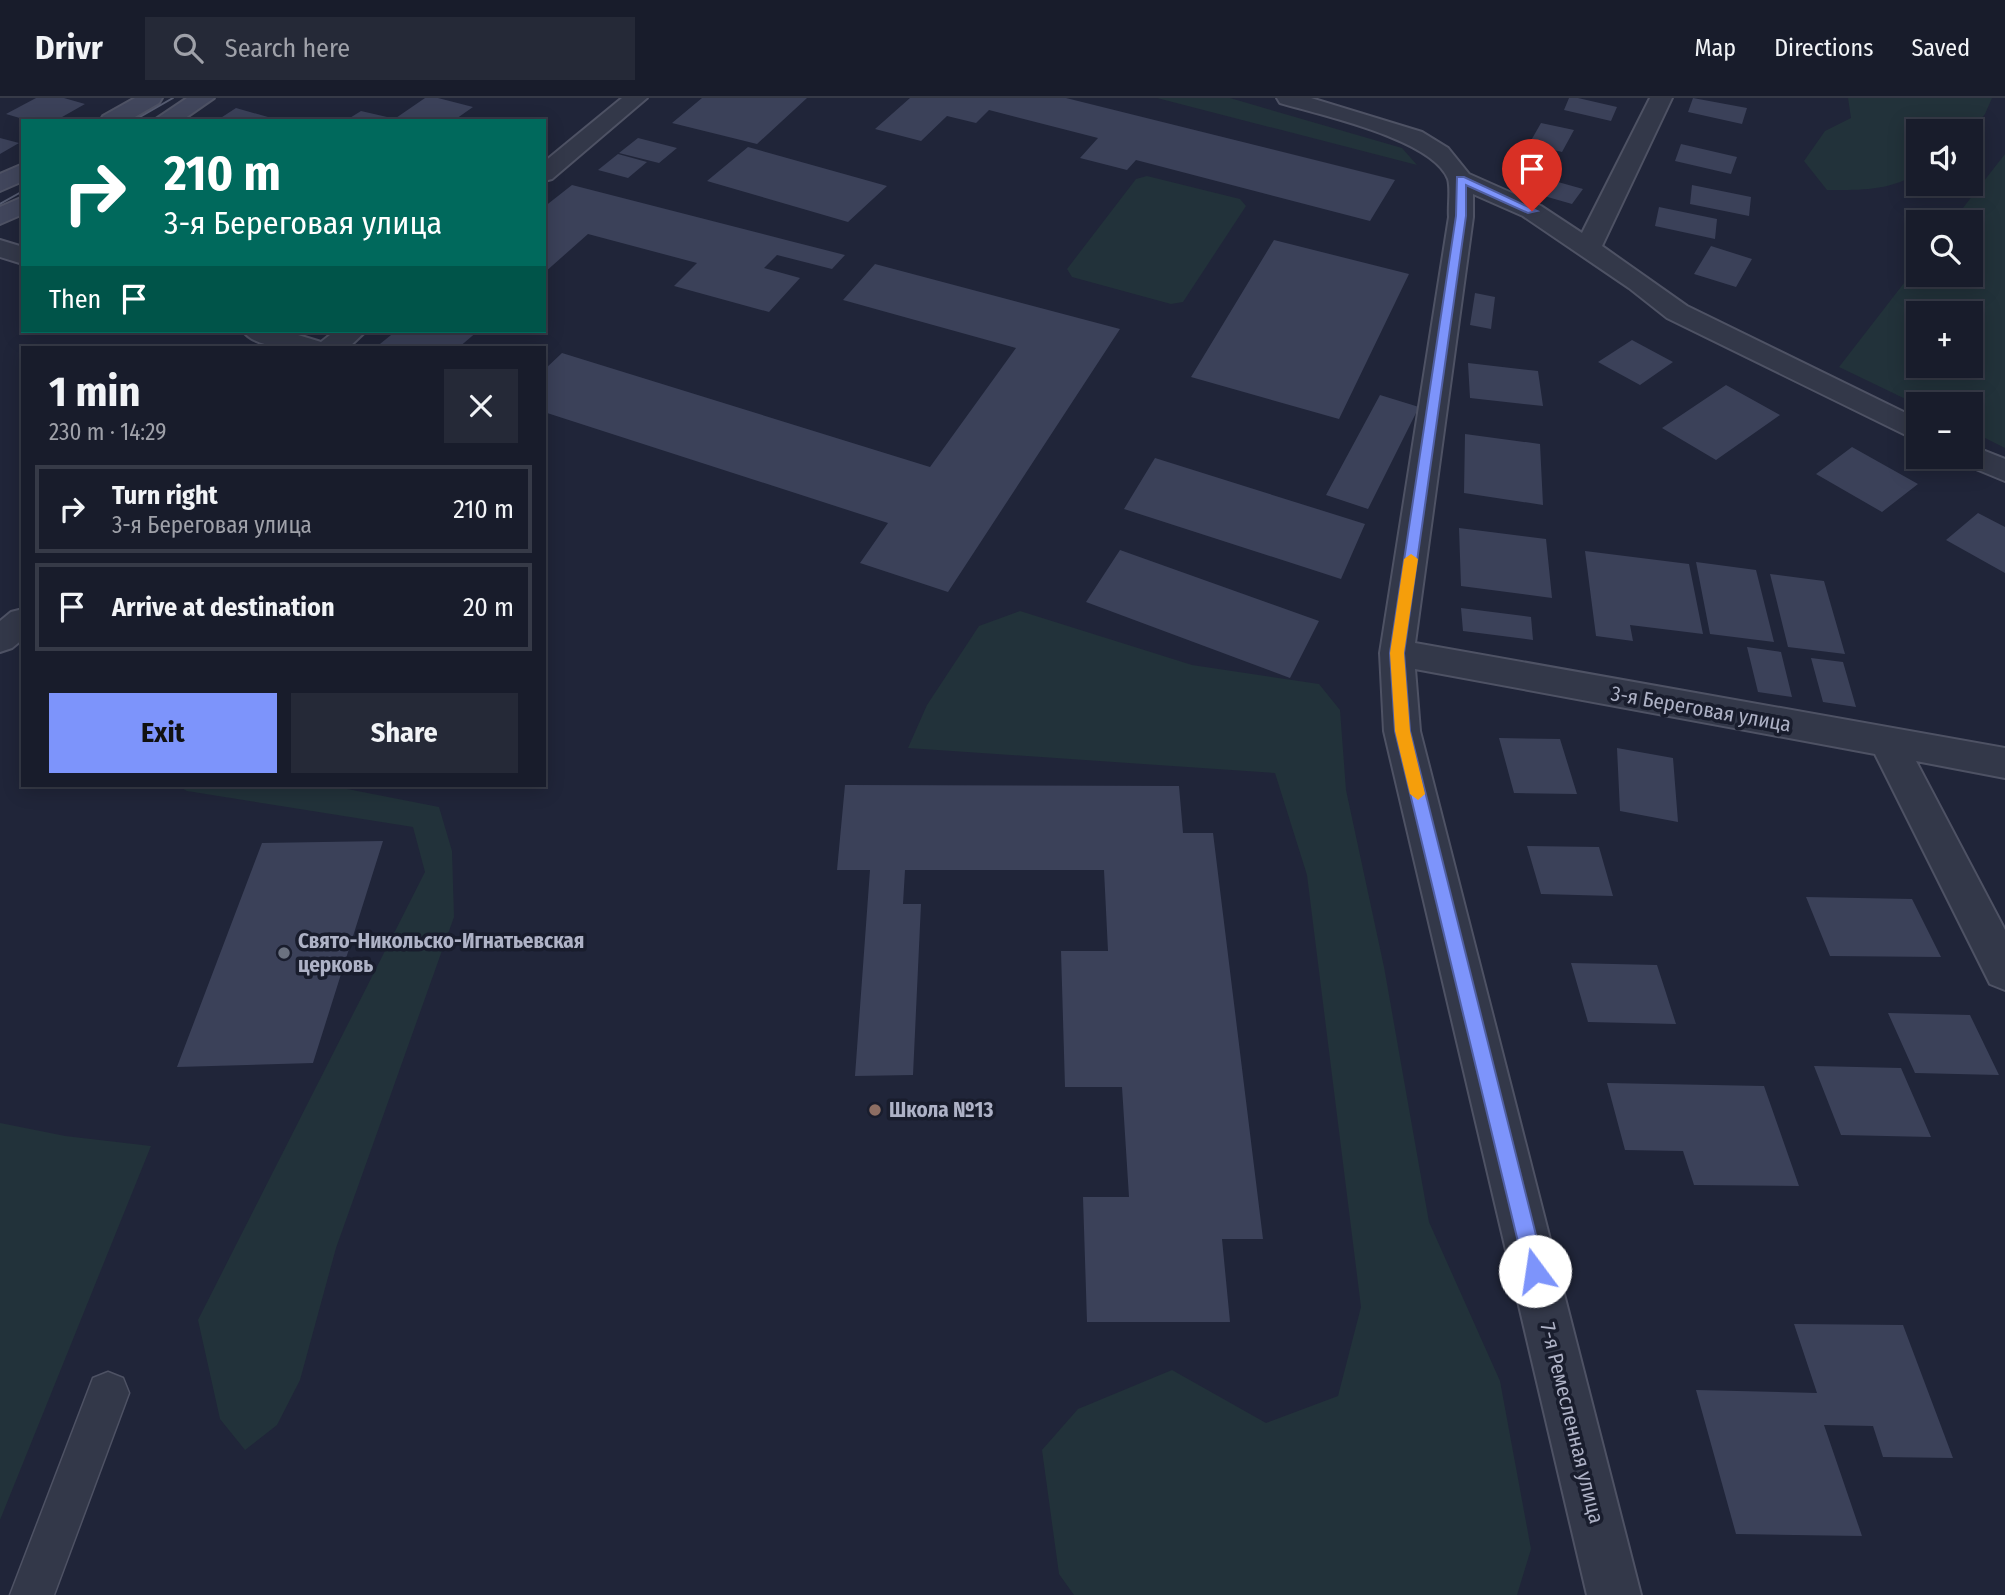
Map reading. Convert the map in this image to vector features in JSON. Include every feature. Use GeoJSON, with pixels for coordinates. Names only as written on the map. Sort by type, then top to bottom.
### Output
{"type":"FeatureCollection","features":[{"type":"Feature","properties":{"kind":"main road"},"geometry":{"type":"LineString","coordinates":[[114,119],[151,98]]}},
{"type":"Feature","properties":{"kind":"main road"},"geometry":{"type":"LineString","coordinates":[[167,119],[203,98]]}},
{"type":"Feature","properties":{"kind":"main road"},"geometry":{"type":"LineString","coordinates":[[0,184],[21,172]]}},
{"type":"Feature","properties":{"kind":"main road"},"geometry":{"type":"LineString","coordinates":[[0,217],[21,205]]}},
{"type":"Feature","properties":{"kind":"street"},"geometry":{"type":"LineString","coordinates":[[546,172],[636,98]]}},
{"type":"Feature","properties":{"kind":"street"},"geometry":{"type":"LineString","coordinates":[[1288,98],[1414,137],[1440,153],[1460,179],[1532,211],[1638,282],[1677,312],[1906,425]]}},
{"type":"Feature","properties":{"kind":"street"},"geometry":{"type":"LineString","coordinates":[[1587,250],[1661,98]]}},
{"type":"Feature","properties":{"kind":"street","name":"7-я Ремесленная улица"},"geometry":{"type":"LineString","coordinates":[[1460,179],[1461,216],[1397,653],[1402,731],[1614,1595]]}},
{"type":"Feature","properties":{"kind":"street"},"geometry":{"type":"LineString","coordinates":[[0,248],[21,255]]}},
{"type":"Feature","properties":{"kind":"street"},"geometry":{"type":"LineString","coordinates":[[263,333],[306,346]]}},
{"type":"Feature","properties":{"kind":"street"},"geometry":{"type":"LineString","coordinates":[[333,346],[350,333]]}},
{"type":"Feature","properties":{"kind":"street"},"geometry":{"type":"LineString","coordinates":[[1983,461],[2005,471]]}},
{"type":"Feature","properties":{"kind":"street"},"geometry":{"type":"LineString","coordinates":[[0,639],[21,623]]}},
{"type":"Feature","properties":{"kind":"street","name":"3-я Береговая улица"},"geometry":{"type":"LineString","coordinates":[[1397,653],[2005,762]]}},
{"type":"Feature","properties":{"kind":"street"},"geometry":{"type":"LineString","coordinates":[[1888,743],[2005,971]]}},
{"type":"Feature","properties":{"kind":"lane"},"geometry":{"type":"LineString","coordinates":[[32,1595],[108,1393]]}},
{"type":"Feature","properties":{"kind":"shaded area"},"geometry":{"type":"Polygon","coordinates":[[[1157,98],[1230,98],[1402,148],[1417,165],[1157,98]]]}},
{"type":"Feature","properties":{"kind":"shaded area"},"geometry":{"type":"Polygon","coordinates":[[[1848,98],[1992,98],[1981,119],[1906,119],[1906,179],[1886,186],[1827,190],[1804,161],[1825,131],[1851,118],[1848,98]]]}},
{"type":"Feature","properties":{"kind":"shaded area"},"geometry":{"type":"Polygon","coordinates":[[[2005,154],[2005,448],[1983,437],[1983,392],[1906,392],[1906,399],[1839,367],[1906,280],[1906,287],[1983,287],[1983,210],[1961,210],[1972,196],[1983,196],[1983,182],[2005,154]]]}},
{"type":"Feature","properties":{"kind":"shaded area"},"geometry":{"type":"Polygon","coordinates":[[[1147,176],[1240,199],[1246,206],[1183,302],[1171,304],[1072,277],[1067,269],[1136,179],[1147,176]]]}},
{"type":"Feature","properties":{"kind":"shaded area"},"geometry":{"type":"Polygon","coordinates":[[[1020,611],[1192,665],[1319,684],[1340,710],[1346,790],[1384,967],[1429,1222],[1500,1381],[1531,1549],[1517,1595],[1074,1595],[1059,1574],[1042,1450],[1078,1409],[1172,1370],[1266,1423],[1338,1396],[1361,1307],[1307,875],[1275,773],[908,748],[927,705],[979,626],[1020,611]]]}},
{"type":"Feature","properties":{"kind":"shaded area"},"geometry":{"type":"Polygon","coordinates":[[[180,787],[337,787],[439,807],[452,851],[454,917],[336,1248],[300,1380],[277,1425],[245,1450],[220,1419],[198,1320],[425,872],[413,827],[187,791],[180,787]]]}},
{"type":"Feature","properties":{"kind":"shaded area"},"geometry":{"type":"Polygon","coordinates":[[[0,1123],[65,1136],[151,1146],[0,1520],[0,1123]]]}},
{"type":"Feature","properties":{"kind":"building"},"geometry":{"type":"Polygon","coordinates":[[[36,98],[64,98],[85,104],[59,119],[23,119],[6,114],[36,98]]]}},
{"type":"Feature","properties":{"kind":"building"},"geometry":{"type":"Polygon","coordinates":[[[425,98],[438,98],[473,107],[456,119],[394,119],[425,98]]]}},
{"type":"Feature","properties":{"kind":"building"},"geometry":{"type":"Polygon","coordinates":[[[702,98],[807,98],[757,144],[672,123],[702,98]]]}},
{"type":"Feature","properties":{"kind":"building"},"geometry":{"type":"Polygon","coordinates":[[[910,98],[1066,98],[1395,180],[1370,221],[1136,160],[1127,170],[1080,158],[1098,138],[989,110],[976,123],[947,116],[921,141],[875,129],[910,98]]]}},
{"type":"Feature","properties":{"kind":"building"},"geometry":{"type":"Polygon","coordinates":[[[1569,98],[1617,107],[1611,121],[1564,110],[1569,98]]]}},
{"type":"Feature","properties":{"kind":"building"},"geometry":{"type":"Polygon","coordinates":[[[1693,98],[1747,108],[1742,124],[1688,112],[1693,98]]]}},
{"type":"Feature","properties":{"kind":"building"},"geometry":{"type":"Polygon","coordinates":[[[236,108],[275,119],[219,119],[236,108]]]}},
{"type":"Feature","properties":{"kind":"building"},"geometry":{"type":"Polygon","coordinates":[[[361,111],[387,117],[384,119],[348,119],[361,111]]]}},
{"type":"Feature","properties":{"kind":"building"},"geometry":{"type":"Polygon","coordinates":[[[1541,123],[1574,130],[1562,152],[1529,144],[1541,123]]]}},
{"type":"Feature","properties":{"kind":"building"},"geometry":{"type":"Polygon","coordinates":[[[0,138],[19,143],[0,154],[0,138]]]}},
{"type":"Feature","properties":{"kind":"building"},"geometry":{"type":"Polygon","coordinates":[[[638,138],[677,148],[659,163],[619,153],[638,138]]]}},
{"type":"Feature","properties":{"kind":"building"},"geometry":{"type":"Polygon","coordinates":[[[1681,144],[1737,157],[1731,174],[1675,161],[1681,144]]]}},
{"type":"Feature","properties":{"kind":"building"},"geometry":{"type":"Polygon","coordinates":[[[748,147],[887,186],[848,222],[707,181],[748,147]]]}},
{"type":"Feature","properties":{"kind":"building"},"geometry":{"type":"Polygon","coordinates":[[[618,154],[647,162],[628,178],[598,170],[618,154]]]}},
{"type":"Feature","properties":{"kind":"building"},"geometry":{"type":"Polygon","coordinates":[[[1533,175],[1583,189],[1572,204],[1523,190],[1533,175]]]}},
{"type":"Feature","properties":{"kind":"building"},"geometry":{"type":"Polygon","coordinates":[[[572,185],[845,255],[832,269],[777,255],[764,268],[800,278],[769,312],[674,286],[697,263],[588,234],[546,271],[546,205],[572,185]]]}},
{"type":"Feature","properties":{"kind":"building"},"geometry":{"type":"Polygon","coordinates":[[[1692,185],[1751,197],[1749,216],[1690,204],[1692,185]]]}},
{"type":"Feature","properties":{"kind":"building"},"geometry":{"type":"Polygon","coordinates":[[[1659,207],[1717,219],[1715,239],[1655,226],[1659,207]]]}},
{"type":"Feature","properties":{"kind":"building"},"geometry":{"type":"Polygon","coordinates":[[[1274,240],[1409,274],[1339,419],[1191,377],[1274,240]]]}},
{"type":"Feature","properties":{"kind":"building"},"geometry":{"type":"Polygon","coordinates":[[[1711,246],[1752,259],[1736,287],[1694,274],[1711,246]]]}},
{"type":"Feature","properties":{"kind":"building"},"geometry":{"type":"Polygon","coordinates":[[[875,264],[1120,329],[948,592],[860,563],[888,523],[546,413],[546,368],[562,353],[930,467],[1016,348],[843,300],[875,264]]]}},
{"type":"Feature","properties":{"kind":"building"},"geometry":{"type":"Polygon","coordinates":[[[1475,293],[1495,297],[1491,329],[1470,325],[1475,293]]]}},
{"type":"Feature","properties":{"kind":"building"},"geometry":{"type":"Polygon","coordinates":[[[394,333],[476,333],[460,346],[377,346],[394,333]]]}},
{"type":"Feature","properties":{"kind":"building"},"geometry":{"type":"Polygon","coordinates":[[[1632,340],[1673,362],[1640,385],[1598,362],[1632,340]]]}},
{"type":"Feature","properties":{"kind":"building"},"geometry":{"type":"Polygon","coordinates":[[[1468,363],[1538,371],[1543,406],[1470,398],[1468,363]]]}},
{"type":"Feature","properties":{"kind":"building"},"geometry":{"type":"Polygon","coordinates":[[[1726,385],[1780,415],[1716,460],[1662,428],[1726,385]]]}},
{"type":"Feature","properties":{"kind":"building"},"geometry":{"type":"Polygon","coordinates":[[[1380,395],[1419,407],[1368,509],[1326,495],[1380,395]]]}},
{"type":"Feature","properties":{"kind":"building"},"geometry":{"type":"Polygon","coordinates":[[[1465,434],[1540,444],[1543,505],[1464,493],[1465,434]]]}},
{"type":"Feature","properties":{"kind":"building"},"geometry":{"type":"Polygon","coordinates":[[[1852,447],[1918,484],[1882,512],[1816,474],[1852,447]]]}},
{"type":"Feature","properties":{"kind":"building"},"geometry":{"type":"Polygon","coordinates":[[[1155,458],[1365,524],[1341,579],[1124,509],[1155,458]]]}},
{"type":"Feature","properties":{"kind":"building"},"geometry":{"type":"Polygon","coordinates":[[[1978,513],[2005,527],[2005,573],[1946,540],[1978,513]]]}},
{"type":"Feature","properties":{"kind":"building"},"geometry":{"type":"Polygon","coordinates":[[[1459,528],[1546,539],[1552,598],[1461,586],[1459,528]]]}},
{"type":"Feature","properties":{"kind":"building"},"geometry":{"type":"Polygon","coordinates":[[[1120,550],[1319,621],[1290,678],[1086,602],[1120,550]]]}},
{"type":"Feature","properties":{"kind":"building"},"geometry":{"type":"Polygon","coordinates":[[[1585,551],[1689,564],[1703,634],[1630,625],[1633,641],[1596,636],[1585,551]]]}},
{"type":"Feature","properties":{"kind":"building"},"geometry":{"type":"Polygon","coordinates":[[[1696,562],[1756,570],[1774,642],[1710,634],[1696,562]]]}},
{"type":"Feature","properties":{"kind":"building"},"geometry":{"type":"Polygon","coordinates":[[[1770,574],[1824,581],[1845,654],[1788,647],[1770,574]]]}},
{"type":"Feature","properties":{"kind":"building"},"geometry":{"type":"Polygon","coordinates":[[[1461,608],[1531,617],[1533,640],[1463,631],[1461,608]]]}},
{"type":"Feature","properties":{"kind":"building"},"geometry":{"type":"Polygon","coordinates":[[[1747,647],[1781,652],[1792,697],[1758,692],[1747,647]]]}},
{"type":"Feature","properties":{"kind":"building"},"geometry":{"type":"Polygon","coordinates":[[[1811,658],[1843,662],[1856,707],[1823,702],[1811,658]]]}},
{"type":"Feature","properties":{"kind":"building"},"geometry":{"type":"Polygon","coordinates":[[[1499,738],[1560,739],[1577,794],[1514,793],[1499,738]]]}},
{"type":"Feature","properties":{"kind":"building"},"geometry":{"type":"Polygon","coordinates":[[[1617,748],[1673,758],[1678,822],[1620,811],[1617,748]]]}},
{"type":"Feature","properties":{"kind":"building"},"geometry":{"type":"Polygon","coordinates":[[[845,785],[1179,786],[1183,833],[1213,833],[1263,1239],[1222,1239],[1230,1322],[1087,1322],[1083,1197],[1129,1197],[1122,1087],[1065,1087],[1061,951],[1108,951],[1104,870],[905,870],[903,904],[921,904],[913,1075],[855,1076],[870,870],[837,870],[845,785]]]}},
{"type":"Feature","properties":{"kind":"building","name":"Свято-Никольско-Игнатьевская церковь"},"geometry":{"type":"Polygon","coordinates":[[[383,841],[313,1063],[177,1067],[262,843],[383,841]]]}},
{"type":"Feature","properties":{"kind":"building"},"geometry":{"type":"Polygon","coordinates":[[[1527,846],[1599,847],[1613,896],[1541,894],[1527,846]]]}},
{"type":"Feature","properties":{"kind":"building"},"geometry":{"type":"Polygon","coordinates":[[[1806,897],[1912,899],[1941,957],[1830,956],[1806,897]]]}},
{"type":"Feature","properties":{"kind":"building"},"geometry":{"type":"Polygon","coordinates":[[[1571,963],[1657,965],[1676,1024],[1588,1022],[1571,963]]]}},
{"type":"Feature","properties":{"kind":"building"},"geometry":{"type":"Polygon","coordinates":[[[1888,1013],[1970,1015],[1999,1075],[1915,1073],[1888,1013]]]}},
{"type":"Feature","properties":{"kind":"building"},"geometry":{"type":"Polygon","coordinates":[[[1814,1066],[1901,1068],[1931,1137],[1841,1135],[1814,1066]]]}},
{"type":"Feature","properties":{"kind":"building"},"geometry":{"type":"Polygon","coordinates":[[[1607,1083],[1764,1086],[1799,1186],[1694,1185],[1683,1151],[1625,1150],[1607,1083]]]}},
{"type":"Feature","properties":{"kind":"building"},"geometry":{"type":"Polygon","coordinates":[[[1794,1324],[1903,1325],[1953,1458],[1883,1457],[1873,1426],[1824,1425],[1862,1536],[1736,1534],[1696,1390],[1817,1393],[1794,1324]]]}},
{"type":"Feature","properties":{"kind":"tram line"},"geometry":{"type":"LineString","coordinates":[[136,119],[173,98]]}},
{"type":"Feature","properties":{"kind":"tram line"},"geometry":{"type":"LineString","coordinates":[[0,204],[21,192]]}},
{"type":"Feature","properties":{"kind":"slow traffic"},"geometry":{"type":"LineString","coordinates":[[1411,559],[1397,653],[1402,731],[1418,794]]}},
{"type":"Feature","properties":{"kind":"place","name":"Свято-Никольско-Игнатьевская церковь"},"geometry":{"type":"Point","coordinates":[284,953]}},
{"type":"Feature","properties":{"kind":"place","name":"Школа №13"},"geometry":{"type":"Point","coordinates":[875,1110]}},
{"type":"Feature","properties":{"kind":"route"},"geometry":{"type":"LineString","coordinates":[[1532,211],[1460,179],[1461,216],[1397,653],[1402,731],[1535,1271]]}}]}
